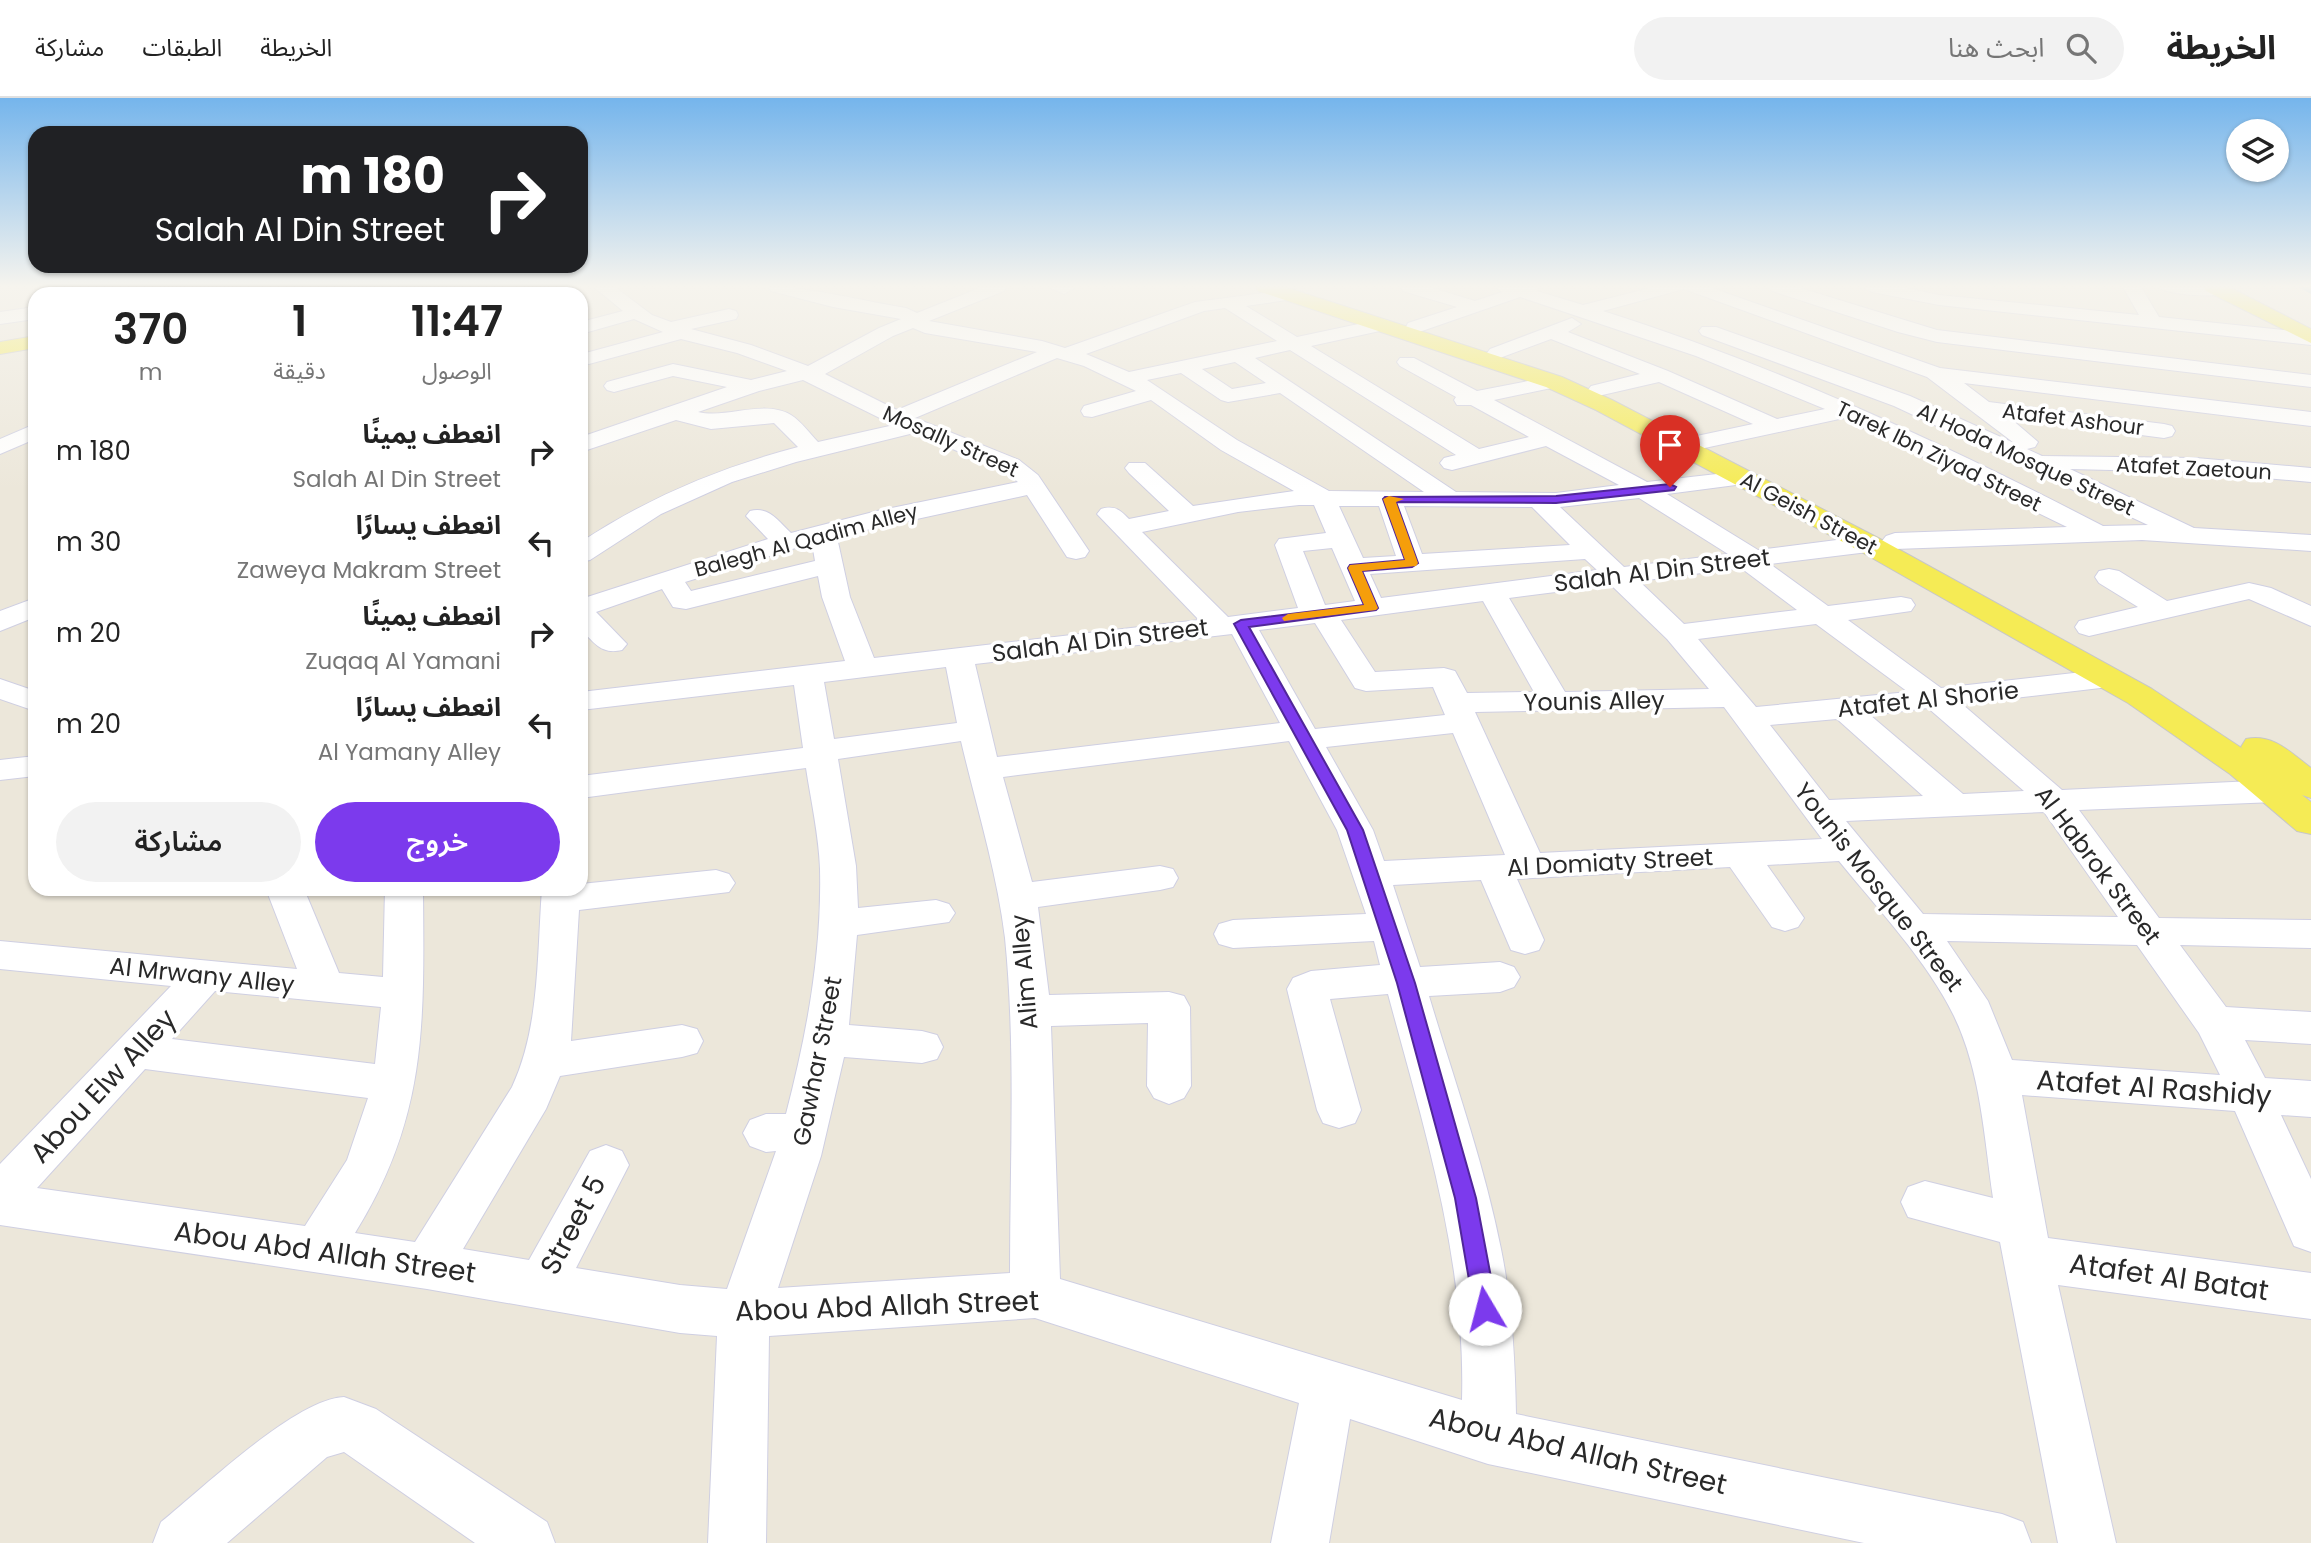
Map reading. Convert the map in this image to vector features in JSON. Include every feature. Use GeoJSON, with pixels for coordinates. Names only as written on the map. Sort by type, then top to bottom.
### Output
{"type":"FeatureCollection","features":[{"type":"Feature","properties":{"kind":"main road","name":"Al Geish Street"},"geometry":{"type":"LineString","coordinates":[[1471,354],[1554,382],[1743,478],[1881,542],[2109,678],[2154,693]]}},
{"type":"Feature","properties":{"kind":"main road","name":"Al Geish Street"},"geometry":{"type":"LineString","coordinates":[[1501,354],[1598,390],[1700,442],[2154,693],[2210,742],[2296,777],[2311,822]]}},
{"type":"Feature","properties":{"kind":"street"},"geometry":{"type":"LineString","coordinates":[[589,358],[600,354]]}},
{"type":"Feature","properties":{"kind":"street","name":"Mosally Street"},"geometry":{"type":"LineString","coordinates":[[761,354],[1026,475],[1076,551]]}},
{"type":"Feature","properties":{"kind":"street"},"geometry":{"type":"LineString","coordinates":[[674,401],[807,373],[830,366],[848,354]]}},
{"type":"Feature","properties":{"kind":"street"},"geometry":{"type":"LineString","coordinates":[[865,354],[879,357]]}},
{"type":"Feature","properties":{"kind":"street"},"geometry":{"type":"LineString","coordinates":[[588,549],[637,517],[689,490],[747,469],[907,422],[955,396],[1055,354]]}},
{"type":"Feature","properties":{"kind":"street"},"geometry":{"type":"LineString","coordinates":[[1067,354],[1153,391],[1229,445],[1320,496],[1342,538],[1372,608]]}},
{"type":"Feature","properties":{"kind":"street"},"geometry":{"type":"LineString","coordinates":[[1307,354],[1475,457]]}},
{"type":"Feature","properties":{"kind":"street","name":"Al Habrok Street"},"geometry":{"type":"LineString","coordinates":[[1438,354],[1400,363],[1474,398],[1646,490],[1750,559],[2000,750],[2054,801],[2214,1021],[2251,1095],[2311,1231]]}},
{"type":"Feature","properties":{"kind":"street"},"geometry":{"type":"LineString","coordinates":[[1608,354],[1773,425]]}},
{"type":"Feature","properties":{"kind":"street","name":"Tarek Ibn Ziyad Street"},"geometry":{"type":"LineString","coordinates":[[1706,354],[1846,410],[2094,531]]}},
{"type":"Feature","properties":{"kind":"street","name":"Al Hoda Mosque Street"},"geometry":{"type":"LineString","coordinates":[[1773,354],[1902,401],[2043,461],[2188,534]]}},
{"type":"Feature","properties":{"kind":"street"},"geometry":{"type":"LineString","coordinates":[[1882,354],[1934,373],[2311,419]]}},
{"type":"Feature","properties":{"kind":"street"},"geometry":{"type":"LineString","coordinates":[[2082,354],[2103,394]]}},
{"type":"Feature","properties":{"kind":"street"},"geometry":{"type":"LineString","coordinates":[[2086,354],[2311,381]]}},
{"type":"Feature","properties":{"kind":"street"},"geometry":{"type":"LineString","coordinates":[[2235,354],[2264,358],[2281,378]]}},
{"type":"Feature","properties":{"kind":"street"},"geometry":{"type":"LineString","coordinates":[[1130,379],[1238,355],[1452,500]]}},
{"type":"Feature","properties":{"kind":"street"},"geometry":{"type":"LineString","coordinates":[[981,360],[1015,370]]}},
{"type":"Feature","properties":{"kind":"street"},"geometry":{"type":"LineString","coordinates":[[1185,366],[1230,396],[1284,386]]}},
{"type":"Feature","properties":{"kind":"street"},"geometry":{"type":"LineString","coordinates":[[614,386],[668,370],[752,386]]}},
{"type":"Feature","properties":{"kind":"street"},"geometry":{"type":"LineString","coordinates":[[1342,376],[1368,370]]}},
{"type":"Feature","properties":{"kind":"street"},"geometry":{"type":"LineString","coordinates":[[1934,373],[1983,408],[2043,461]]}},
{"type":"Feature","properties":{"kind":"street"},"geometry":{"type":"LineString","coordinates":[[1598,390],[1661,375]]}},
{"type":"Feature","properties":{"kind":"street"},"geometry":{"type":"LineString","coordinates":[[588,442],[674,401],[710,377]]}},
{"type":"Feature","properties":{"kind":"street"},"geometry":{"type":"LineString","coordinates":[[1092,411],[1153,391],[1204,379]]}},
{"type":"Feature","properties":{"kind":"street"},"geometry":{"type":"LineString","coordinates":[[1342,425],[1554,382]]}},
{"type":"Feature","properties":{"kind":"street"},"geometry":{"type":"LineString","coordinates":[[955,396],[976,404]]}},
{"type":"Feature","properties":{"kind":"street"},"geometry":{"type":"LineString","coordinates":[[2134,397],[2196,465]]}},
{"type":"Feature","properties":{"kind":"street"},"geometry":{"type":"LineString","coordinates":[[674,401],[711,422],[761,416],[778,417],[785,420],[814,450]]}},
{"type":"Feature","properties":{"kind":"street"},"geometry":{"type":"LineString","coordinates":[[1700,442],[1846,410],[1902,401]]}},
{"type":"Feature","properties":{"kind":"street","name":"Atafet Ashour"},"geometry":{"type":"LineString","coordinates":[[1983,408],[2164,431]]}},
{"type":"Feature","properties":{"kind":"street"},"geometry":{"type":"LineString","coordinates":[[2,445],[28,434]]}},
{"type":"Feature","properties":{"kind":"street"},"geometry":{"type":"LineString","coordinates":[[1412,473],[1550,438]]}},
{"type":"Feature","properties":{"kind":"street"},"geometry":{"type":"LineString","coordinates":[[2,445],[28,448]]}},
{"type":"Feature","properties":{"kind":"street","name":"Atafet Zaetoun"},"geometry":{"type":"LineString","coordinates":[[2043,461],[2196,465],[2311,475]]}},
{"type":"Feature","properties":{"kind":"street"},"geometry":{"type":"LineString","coordinates":[[1137,468],[1188,515]]}},
{"type":"Feature","properties":{"kind":"street"},"geometry":{"type":"LineString","coordinates":[[2281,472],[2311,499]]}},
{"type":"Feature","properties":{"kind":"street"},"geometry":{"type":"LineString","coordinates":[[1488,1436],[1488,1358],[1477,1251],[1466,1198],[1389,927],[1355,830],[1303,735],[1231,625],[1115,519],[1188,515],[1258,502],[1320,496],[1539,500],[1743,478]]}},
{"type":"Feature","properties":{"kind":"street","name":"Balegh Al Qadim Alley"},"geometry":{"type":"LineString","coordinates":[[588,607],[669,578],[786,542],[914,510],[1034,486]]}},
{"type":"Feature","properties":{"kind":"street"},"geometry":{"type":"LineString","coordinates":[[1389,499],[1412,563]]}},
{"type":"Feature","properties":{"kind":"street","name":"Younis Mosque Street"},"geometry":{"type":"LineString","coordinates":[[1539,500],[1677,633],[1740,707],[1849,849],[1935,954],[1967,1003],[1987,1044],[1997,1076],[2024,1242],[2087,1543]]}},
{"type":"Feature","properties":{"kind":"street"},"geometry":{"type":"LineString","coordinates":[[759,516],[786,542]]}},
{"type":"Feature","properties":{"kind":"street","name":"Salah Al Din Street"},"geometry":{"type":"LineString","coordinates":[[588,700],[1492,592],[1605,563],[1750,559],[1881,542],[2094,531],[2188,534],[2311,543]]}},
{"type":"Feature","properties":{"kind":"street"},"geometry":{"type":"LineString","coordinates":[[824,532],[840,611],[863,669]]}},
{"type":"Feature","properties":{"kind":"street"},"geometry":{"type":"LineString","coordinates":[[1342,538],[1288,545],[1319,614],[1366,682],[1444,677],[1460,713],[1511,868],[1525,940]]}},
{"type":"Feature","properties":{"kind":"street"},"geometry":{"type":"LineString","coordinates":[[1354,568],[1412,563],[1605,563]]}},
{"type":"Feature","properties":{"kind":"street"},"geometry":{"type":"LineString","coordinates":[[669,578],[683,601],[686,601],[830,565]]}},
{"type":"Feature","properties":{"kind":"street"},"geometry":{"type":"LineString","coordinates":[[2212,575],[2311,617]]}},
{"type":"Feature","properties":{"kind":"street"},"geometry":{"type":"LineString","coordinates":[[2109,577],[2163,611]]}},
{"type":"Feature","properties":{"kind":"street"},"geometry":{"type":"LineString","coordinates":[[2090,627],[2246,591]]}},
{"type":"Feature","properties":{"kind":"street"},"geometry":{"type":"LineString","coordinates":[[1492,592],[1555,702]]}},
{"type":"Feature","properties":{"kind":"street"},"geometry":{"type":"LineString","coordinates":[[1677,633],[1901,606]]}},
{"type":"Feature","properties":{"kind":"street"},"geometry":{"type":"LineString","coordinates":[[0,622],[28,610]]}},
{"type":"Feature","properties":{"kind":"street"},"geometry":{"type":"LineString","coordinates":[[588,618],[612,644]]}},
{"type":"Feature","properties":{"kind":"street","name":"Alim Alley"},"geometry":{"type":"LineString","coordinates":[[959,657],[983,769],[1017,897],[1027,962],[1035,1295]]}},
{"type":"Feature","properties":{"kind":"street","name":"Gawhar Street"},"geometry":{"type":"LineString","coordinates":[[737,1543],[744,1314],[785,1133],[827,1039],[839,923],[838,866],[808,675]]}},
{"type":"Feature","properties":{"kind":"street","name":"Atafet Al Shorie"},"geometry":{"type":"LineString","coordinates":[[1740,707],[1844,709],[2109,678]]}},
{"type":"Feature","properties":{"kind":"street"},"geometry":{"type":"LineString","coordinates":[[1,690],[28,700]]}},
{"type":"Feature","properties":{"kind":"street","name":"Younis Alley"},"geometry":{"type":"LineString","coordinates":[[983,769],[1303,735],[1555,702],[1740,707]]}},
{"type":"Feature","properties":{"kind":"street"},"geometry":{"type":"LineString","coordinates":[[1844,709],[1955,805]]}},
{"type":"Feature","properties":{"kind":"street"},"geometry":{"type":"LineString","coordinates":[[588,786],[974,730]]}},
{"type":"Feature","properties":{"kind":"street"},"geometry":{"type":"LineString","coordinates":[[0,783],[21,767]]}},
{"type":"Feature","properties":{"kind":"street"},"geometry":{"type":"LineString","coordinates":[[1821,811],[2054,801],[2296,777]]}},
{"type":"Feature","properties":{"kind":"street","name":"Al Domiaty Street"},"geometry":{"type":"LineString","coordinates":[[1370,873],[1849,849]]}},
{"type":"Feature","properties":{"kind":"street"},"geometry":{"type":"LineString","coordinates":[[1740,855],[1785,918]]}},
{"type":"Feature","properties":{"kind":"street"},"geometry":{"type":"LineString","coordinates":[[1017,897],[1160,878]]}},
{"type":"Feature","properties":{"kind":"street"},"geometry":{"type":"LineString","coordinates":[[588,892],[716,883]]}},
{"type":"Feature","properties":{"kind":"street"},"geometry":{"type":"LineString","coordinates":[[288,896],[324,986]]}},
{"type":"Feature","properties":{"kind":"street"},"geometry":{"type":"LineString","coordinates":[[317,1250],[362,1178],[384,1124],[393,1084],[403,994],[404,896]]}},
{"type":"Feature","properties":{"kind":"street"},"geometry":{"type":"LineString","coordinates":[[427,1266],[530,1096],[545,1062],[551,1036],[561,896]]}},
{"type":"Feature","properties":{"kind":"street"},"geometry":{"type":"LineString","coordinates":[[839,923],[936,913]]}},
{"type":"Feature","properties":{"kind":"street"},"geometry":{"type":"LineString","coordinates":[[1233,934],[1389,927]]}},
{"type":"Feature","properties":{"kind":"street"},"geometry":{"type":"LineString","coordinates":[[1912,927],[2311,934]]}},
{"type":"Feature","properties":{"kind":"street","name":"Al Mrwany Alley"},"geometry":{"type":"LineString","coordinates":[[0,955],[403,994]]}},
{"type":"Feature","properties":{"kind":"street","name":"Abou Elw Alley"},"geometry":{"type":"LineString","coordinates":[[0,1196],[206,975]]}},
{"type":"Feature","properties":{"kind":"street"},"geometry":{"type":"LineString","coordinates":[[1339,1110],[1307,989],[1311,986],[1500,977]]}},
{"type":"Feature","properties":{"kind":"street"},"geometry":{"type":"LineString","coordinates":[[1030,1011],[1168,1007],[1169,1086]]}},
{"type":"Feature","properties":{"kind":"street"},"geometry":{"type":"LineString","coordinates":[[2214,1021],[2311,1028]]}},
{"type":"Feature","properties":{"kind":"street"},"geometry":{"type":"LineString","coordinates":[[827,1039],[922,1048]]}},
{"type":"Feature","properties":{"kind":"street"},"geometry":{"type":"LineString","coordinates":[[545,1062],[681,1041]]}},
{"type":"Feature","properties":{"kind":"street"},"geometry":{"type":"LineString","coordinates":[[135,1051],[393,1084]]}},
{"type":"Feature","properties":{"kind":"street","name":"Atafet Al Rashidy"},"geometry":{"type":"LineString","coordinates":[[1997,1076],[2311,1100]]}},
{"type":"Feature","properties":{"kind":"street","name":"Street 5"},"geometry":{"type":"LineString","coordinates":[[541,1286],[606,1165]]}},
{"type":"Feature","properties":{"kind":"street","name":"Atafet Al Batat"},"geometry":{"type":"LineString","coordinates":[[1925,1202],[2024,1242],[2311,1296]]}},
{"type":"Feature","properties":{"kind":"street","name":"Abou Abd Allah Street"},"geometry":{"type":"LineString","coordinates":[[0,1204],[427,1266],[680,1309],[744,1314],[1035,1295],[1488,1436],[2001,1543]]}},
{"type":"Feature","properties":{"kind":"street"},"geometry":{"type":"LineString","coordinates":[[1300,1543],[1329,1386]]}},
{"type":"Feature","properties":{"kind":"street"},"geometry":{"type":"LineString","coordinates":[[182,1543],[309,1438],[330,1426],[340,1424],[357,1428],[526,1543]]}},
{"type":"Feature","properties":{"kind":"slow traffic"},"geometry":{"type":"LineString","coordinates":[[1288,618],[1372,608],[1354,568],[1412,563],[1389,499],[1398,499]]}},
{"type":"Feature","properties":{"kind":"route"},"geometry":{"type":"LineString","coordinates":[[1485,1309],[1466,1198],[1406,983],[1355,830],[1241,624],[1372,608],[1354,568],[1412,563],[1389,499],[1556,500],[1670,487]]}}]}
